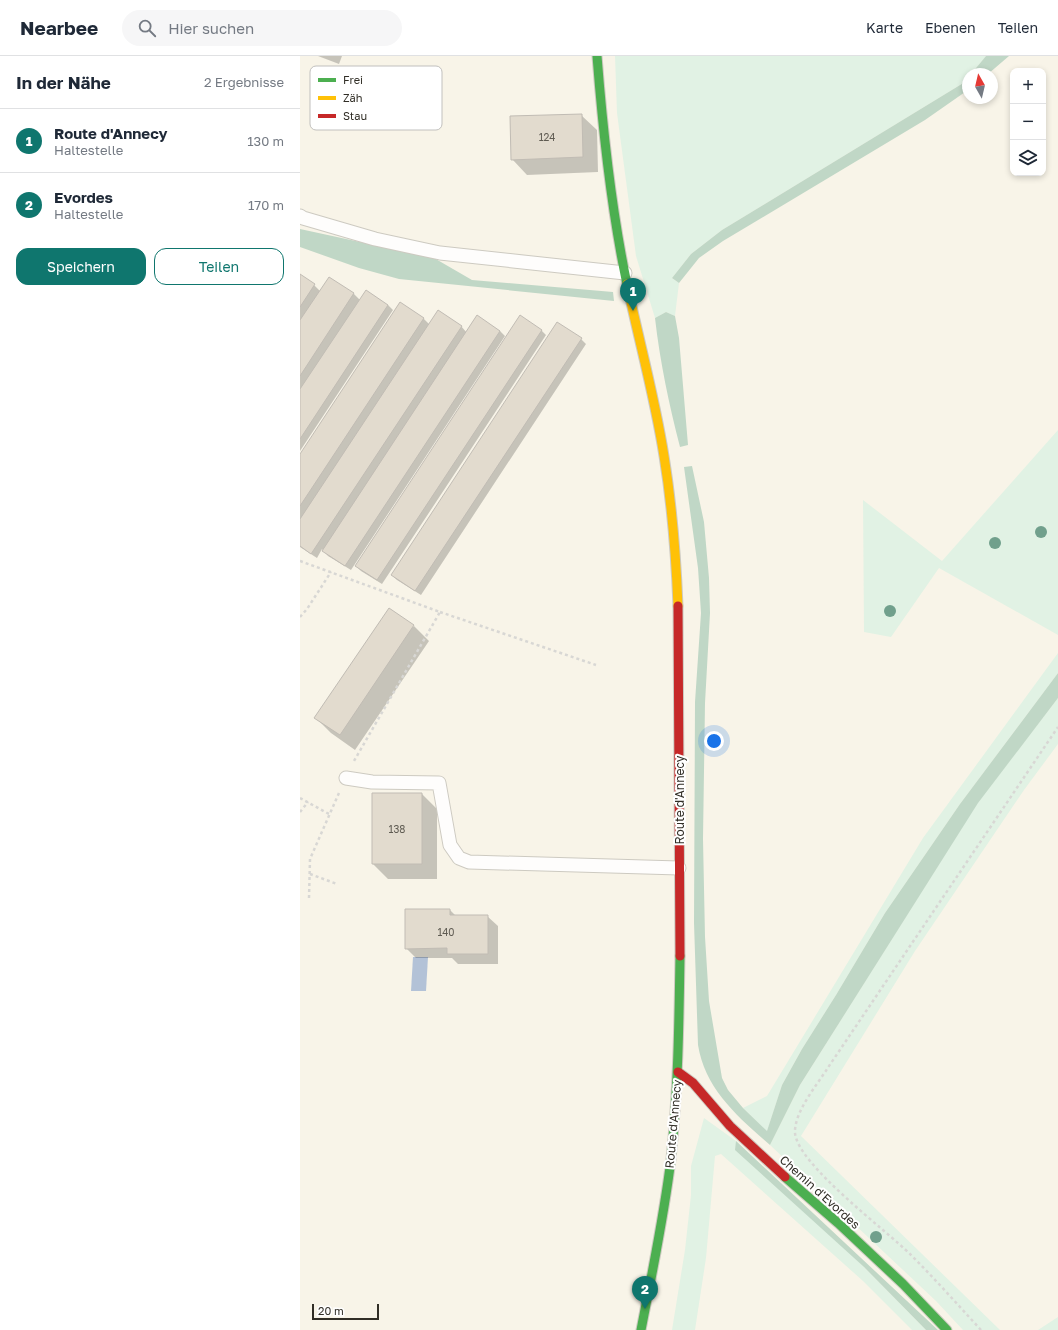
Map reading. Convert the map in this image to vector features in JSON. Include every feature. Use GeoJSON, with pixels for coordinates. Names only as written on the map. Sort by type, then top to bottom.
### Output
{"type":"FeatureCollection","features":[{"type":"Feature","properties":{"kind":"main road","name":"Route d'Annecy"},"geometry":{"type":"LineString","coordinates":[[597,56],[601,116],[613,210],[625,273],[658,423],[668,480],[674,538],[679,677],[680,992],[678,1072],[670,1170],[641,1330]]}},
{"type":"Feature","properties":{"kind":"main road","name":"Chemin d'Evordes"},"geometry":{"type":"LineString","coordinates":[[678,1072],[693,1083],[730,1126],[865,1248],[903,1284],[947,1330]]}},
{"type":"Feature","properties":{"kind":"lane"},"geometry":{"type":"LineString","coordinates":[[300,216],[375,239],[440,253],[625,273]]}},
{"type":"Feature","properties":{"kind":"lane"},"geometry":{"type":"LineString","coordinates":[[346,778],[372,782],[439,783],[450,845],[458,858],[468,862],[679,868]]}},
{"type":"Feature","properties":{"kind":"path"},"geometry":{"type":"LineString","coordinates":[[300,561],[440,612],[596,665]]}},
{"type":"Feature","properties":{"kind":"path"},"geometry":{"type":"LineString","coordinates":[[300,617],[307,609],[331,572]]}},
{"type":"Feature","properties":{"kind":"path"},"geometry":{"type":"LineString","coordinates":[[309,898],[310,859],[346,778],[357,755],[440,612]]}},
{"type":"Feature","properties":{"kind":"path"},"geometry":{"type":"LineString","coordinates":[[981,1330],[910,1255],[825,1178],[807,1159],[795,1134],[795,1124],[802,1109],[827,1069],[1058,727]]}},
{"type":"Feature","properties":{"kind":"path"},"geometry":{"type":"LineString","coordinates":[[300,798],[330,814]]}},
{"type":"Feature","properties":{"kind":"path"},"geometry":{"type":"LineString","coordinates":[[300,812],[308,802]]}},
{"type":"Feature","properties":{"kind":"path"},"geometry":{"type":"LineString","coordinates":[[309,874],[338,884]]}},
{"type":"Feature","properties":{"kind":"green space"},"geometry":{"type":"Polygon","coordinates":[[[615,56],[986,56],[976,68],[962,68],[962,84],[722,230],[691,254],[672,278],[679,283],[675,316],[666,312],[655,318],[636,256],[617,113],[615,56]]]}},
{"type":"Feature","properties":{"kind":"green space"},"geometry":{"type":"Polygon","coordinates":[[[986,56],[1009,56],[995,68],[976,68],[986,56]]]}},
{"type":"Feature","properties":{"kind":"green space"},"geometry":{"type":"Polygon","coordinates":[[[962,84],[962,94],[925,120],[723,241],[699,258],[679,283],[672,278],[691,254],[722,230],[962,84]]]}},
{"type":"Feature","properties":{"kind":"green space"},"geometry":{"type":"Polygon","coordinates":[[[300,229],[434,258],[472,280],[613,292],[614,301],[399,279],[359,268],[300,247],[300,229]]]}},
{"type":"Feature","properties":{"kind":"green space"},"geometry":{"type":"Polygon","coordinates":[[[666,312],[675,316],[679,338],[688,445],[680,447],[665,383],[655,318],[666,312]]]}},
{"type":"Feature","properties":{"kind":"green space"},"geometry":{"type":"Polygon","coordinates":[[[1058,430],[1058,635],[939,568],[891,637],[864,632],[863,500],[942,561],[1058,430]]]}},
{"type":"Feature","properties":{"kind":"green space"},"geometry":{"type":"Polygon","coordinates":[[[692,466],[704,522],[709,578],[710,613],[705,703],[703,839],[705,937],[709,1001],[722,1078],[728,1090],[743,1108],[767,1131],[782,1085],[802,1049],[885,913],[960,804],[1058,673],[1058,698],[978,803],[800,1085],[770,1145],[735,1113],[715,1089],[702,1061],[698,1045],[694,923],[695,702],[701,613],[698,568],[684,467],[692,466]]]}},
{"type":"Feature","properties":{"kind":"green space"},"geometry":{"type":"Polygon","coordinates":[[[1058,653],[1058,673],[960,804],[885,913],[802,1049],[782,1085],[767,1132],[743,1108],[767,1096],[923,838],[1058,653]]]}},
{"type":"Feature","properties":{"kind":"green space"},"geometry":{"type":"Polygon","coordinates":[[[1058,698],[1058,744],[1024,790],[915,951],[801,1136],[1000,1330],[963,1330],[936,1301],[770,1145],[800,1085],[978,802],[1058,698]]]}},
{"type":"Feature","properties":{"kind":"green space"},"geometry":{"type":"Polygon","coordinates":[[[704,1118],[736,1141],[926,1330],[912,1330],[863,1281],[721,1154],[715,1156],[706,1258],[695,1330],[672,1330],[685,1250],[691,1195],[691,1166],[704,1118]]]}},
{"type":"Feature","properties":{"kind":"green space"},"geometry":{"type":"Polygon","coordinates":[[[736,1141],[938,1330],[926,1330],[864,1267],[735,1150],[736,1141]]]}},
{"type":"Feature","properties":{"kind":"green space"},"geometry":{"type":"Polygon","coordinates":[[[1058,1317],[1058,1330],[1038,1330],[1058,1317]]]}},
{"type":"Feature","properties":{"kind":"water"},"geometry":{"type":"Polygon","coordinates":[[[413,957],[428,957],[426,991],[411,991],[413,957]]]}},
{"type":"Feature","properties":{"kind":"building"},"geometry":{"type":"Polygon","coordinates":[[[582,114],[583,157],[511,160],[510,116],[582,114]]]}},
{"type":"Feature","properties":{"kind":"building"},"geometry":{"type":"Polygon","coordinates":[[[300,274],[315,284],[300,307],[300,274]]]}},
{"type":"Feature","properties":{"kind":"building"},"geometry":{"type":"Polygon","coordinates":[[[329,277],[354,293],[300,376],[300,320],[329,277]]]}},
{"type":"Feature","properties":{"kind":"building"},"geometry":{"type":"Polygon","coordinates":[[[366,290],[388,305],[300,439],[300,389],[366,290]]]}},
{"type":"Feature","properties":{"kind":"building"},"geometry":{"type":"Polygon","coordinates":[[[400,302],[424,318],[300,506],[300,454],[400,302]]]}},
{"type":"Feature","properties":{"kind":"building"},"geometry":{"type":"Polygon","coordinates":[[[438,310],[462,326],[311,554],[300,546],[300,519],[438,310]]]}},
{"type":"Feature","properties":{"kind":"building"},"geometry":{"type":"Polygon","coordinates":[[[477,315],[500,331],[345,566],[322,551],[477,315]]]}},
{"type":"Feature","properties":{"kind":"building"},"geometry":{"type":"Polygon","coordinates":[[[520,315],[542,330],[377,580],[355,566],[520,315]]]}},
{"type":"Feature","properties":{"kind":"building"},"geometry":{"type":"Polygon","coordinates":[[[557,322],[582,338],[415,591],[391,575],[557,322]]]}},
{"type":"Feature","properties":{"kind":"building"},"geometry":{"type":"Polygon","coordinates":[[[389,608],[414,625],[340,735],[314,718],[389,608]]]}},
{"type":"Feature","properties":{"kind":"building"},"geometry":{"type":"Polygon","coordinates":[[[372,793],[422,793],[422,864],[372,864],[372,793]]]}},
{"type":"Feature","properties":{"kind":"building"},"geometry":{"type":"Polygon","coordinates":[[[405,909],[450,909],[450,915],[488,915],[488,954],[447,954],[447,948],[405,949],[405,909]]]}},
{"type":"Feature","properties":{"kind":"traffic: fast"},"geometry":{"type":"LineString","coordinates":[[597,56],[608,171],[616,228],[627,284]]}},
{"type":"Feature","properties":{"kind":"traffic: fast"},"geometry":{"type":"LineString","coordinates":[[641,1330],[661,1224],[671,1159],[677,1083],[680,956]]}},
{"type":"Feature","properties":{"kind":"traffic: fast"},"geometry":{"type":"LineString","coordinates":[[785,1177],[838,1223],[903,1284],[947,1330]]}},
{"type":"Feature","properties":{"kind":"traffic: slow"},"geometry":{"type":"LineString","coordinates":[[627,284],[652,391],[664,456],[673,531],[678,606]]}},
{"type":"Feature","properties":{"kind":"traffic: jam"},"geometry":{"type":"LineString","coordinates":[[678,606],[680,956]]}},
{"type":"Feature","properties":{"kind":"traffic: jam"},"geometry":{"type":"LineString","coordinates":[[678,1072],[693,1083],[730,1126],[785,1177]]}},
{"type":"Feature","properties":{"kind":"place","name":"Route d'Annecy"},"geometry":{"type":"Point","coordinates":[633,311]}},
{"type":"Feature","properties":{"kind":"place","name":"Evordes"},"geometry":{"type":"Point","coordinates":[645,1309]}}]}
